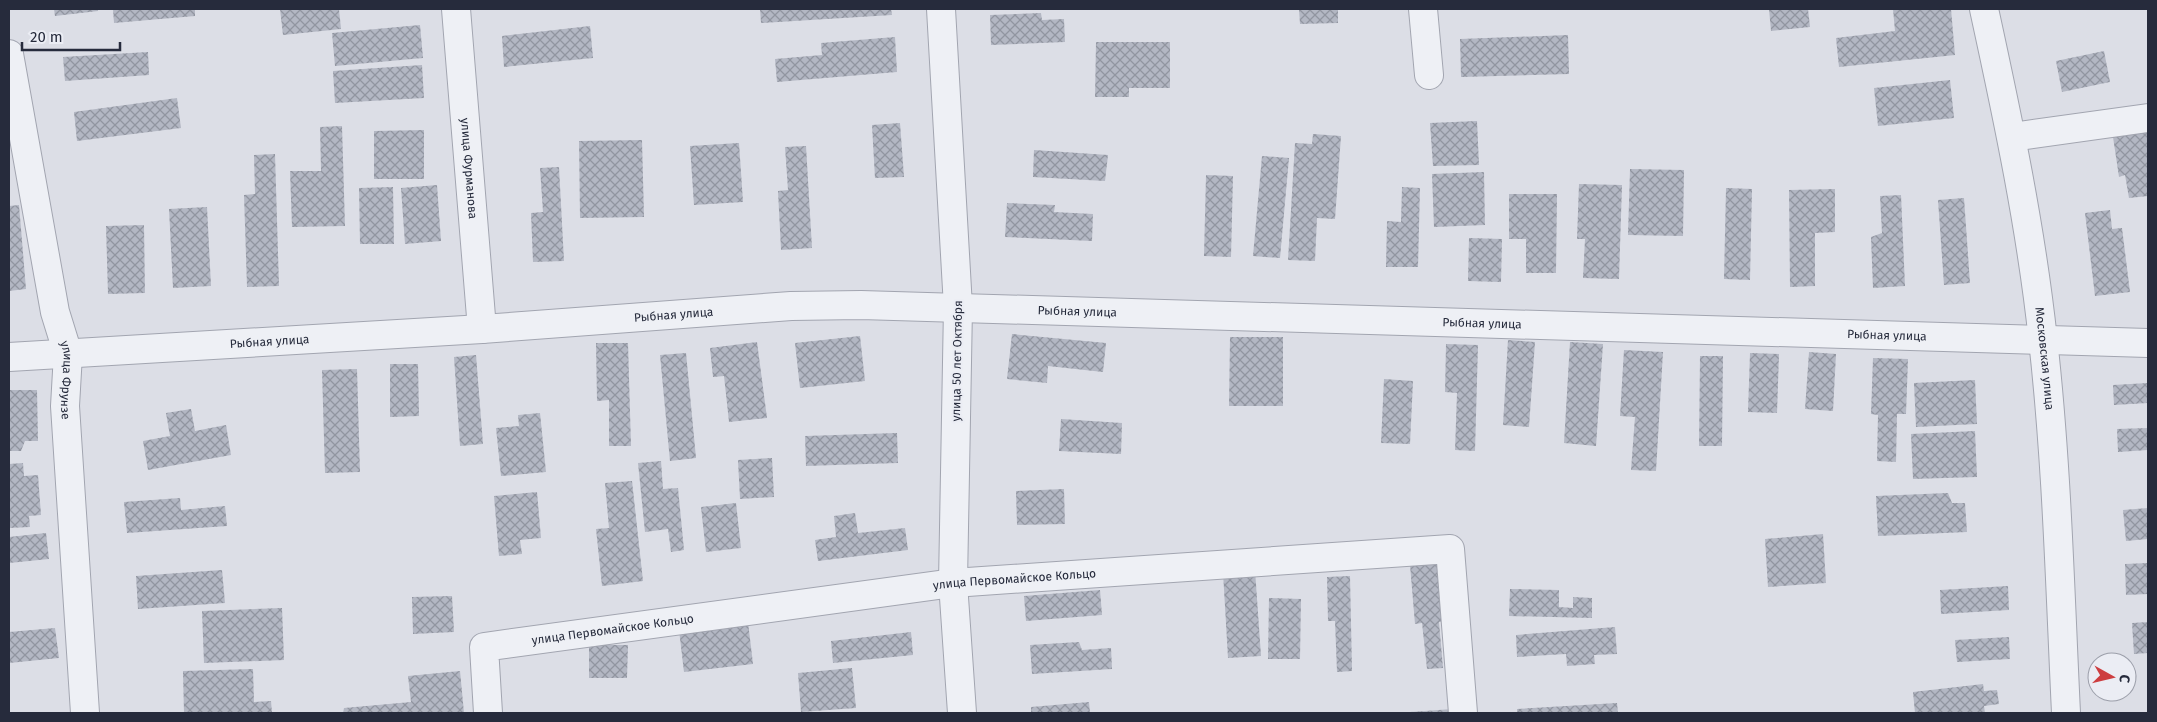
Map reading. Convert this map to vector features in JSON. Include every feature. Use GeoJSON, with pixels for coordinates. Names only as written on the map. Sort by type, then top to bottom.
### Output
{"type":"FeatureCollection","features":[{"type":"Feature","properties":{"kind":"street","name":"улица Фурманова"},"geometry":{"type":"LineString","coordinates":[[456,9],[482,329]]}},
{"type":"Feature","properties":{"kind":"street","name":"улица 50 лет Октября"},"geometry":{"type":"LineString","coordinates":[[941,9],[958,307],[953,582],[962,713]]}},
{"type":"Feature","properties":{"kind":"street"},"geometry":{"type":"LineString","coordinates":[[1423,9],[1429,75]]}},
{"type":"Feature","properties":{"kind":"street","name":"Московская улица"},"geometry":{"type":"LineString","coordinates":[[1984,9],[2012,137],[2030,240],[2043,340],[2054,467],[2066,713]]}},
{"type":"Feature","properties":{"kind":"street","name":"улица Фрунзе"},"geometry":{"type":"LineString","coordinates":[[9,54],[55,312],[68,354],[65,406],[86,713]]}},
{"type":"Feature","properties":{"kind":"street"},"geometry":{"type":"LineString","coordinates":[[2012,137],[2148,118]]}},
{"type":"Feature","properties":{"kind":"street","name":"Рыбная улица"},"geometry":{"type":"LineString","coordinates":[[9,357],[482,329],[791,306],[958,307],[2148,343]]}},
{"type":"Feature","properties":{"kind":"street","name":"улица Первомайское Кольцо"},"geometry":{"type":"LineString","coordinates":[[488,713],[484,647],[953,582],[1450,549],[1463,713]]}},
{"type":"Feature","properties":{"kind":"building"},"geometry":{"type":"Polygon","coordinates":[[[54,9],[98,9],[98,11],[55,16],[54,9]]]}},
{"type":"Feature","properties":{"kind":"building"},"geometry":{"type":"Polygon","coordinates":[[[113,9],[195,9],[195,16],[114,23],[113,9]]]}},
{"type":"Feature","properties":{"kind":"building"},"geometry":{"type":"Polygon","coordinates":[[[280,9],[339,9],[341,29],[283,35],[280,9]]]}},
{"type":"Feature","properties":{"kind":"building"},"geometry":{"type":"Polygon","coordinates":[[[760,9],[891,9],[892,15],[761,23],[760,9]]]}},
{"type":"Feature","properties":{"kind":"building"},"geometry":{"type":"Polygon","coordinates":[[[1299,9],[1338,9],[1338,23],[1300,24],[1299,9]]]}},
{"type":"Feature","properties":{"kind":"building"},"geometry":{"type":"Polygon","coordinates":[[[1769,9],[1808,9],[1810,27],[1771,31],[1769,9]]]}},
{"type":"Feature","properties":{"kind":"building"},"geometry":{"type":"Polygon","coordinates":[[[1893,9],[1951,9],[1955,55],[1839,67],[1836,38],[1895,31],[1893,9]]]}},
{"type":"Feature","properties":{"kind":"building"},"geometry":{"type":"Polygon","coordinates":[[[1041,13],[1042,20],[1064,19],[1065,42],[991,45],[990,15],[1041,13]]]}},
{"type":"Feature","properties":{"kind":"building"},"geometry":{"type":"Polygon","coordinates":[[[420,25],[423,58],[335,66],[332,33],[420,25]]]}},
{"type":"Feature","properties":{"kind":"building"},"geometry":{"type":"Polygon","coordinates":[[[590,26],[593,58],[504,67],[502,36],[590,26]]]}},
{"type":"Feature","properties":{"kind":"building"},"geometry":{"type":"Polygon","coordinates":[[[1568,35],[1569,74],[1461,77],[1460,39],[1568,35]]]}},
{"type":"Feature","properties":{"kind":"building"},"geometry":{"type":"Polygon","coordinates":[[[895,37],[897,72],[777,82],[775,59],[822,55],[821,43],[895,37]]]}},
{"type":"Feature","properties":{"kind":"building"},"geometry":{"type":"Polygon","coordinates":[[[1096,42],[1170,42],[1170,88],[1129,88],[1129,97],[1095,97],[1096,42]]]}},
{"type":"Feature","properties":{"kind":"building"},"geometry":{"type":"Polygon","coordinates":[[[2104,51],[2110,82],[2062,92],[2056,61],[2104,51]]]}},
{"type":"Feature","properties":{"kind":"building"},"geometry":{"type":"Polygon","coordinates":[[[148,52],[149,75],[65,81],[63,57],[148,52]]]}},
{"type":"Feature","properties":{"kind":"building"},"geometry":{"type":"Polygon","coordinates":[[[422,65],[424,98],[335,103],[333,71],[422,65]]]}},
{"type":"Feature","properties":{"kind":"building"},"geometry":{"type":"Polygon","coordinates":[[[1950,80],[1954,118],[1878,126],[1874,88],[1950,80]]]}},
{"type":"Feature","properties":{"kind":"building"},"geometry":{"type":"Polygon","coordinates":[[[177,98],[181,128],[77,141],[74,112],[177,98]]]}},
{"type":"Feature","properties":{"kind":"building"},"geometry":{"type":"Polygon","coordinates":[[[1477,121],[1479,165],[1433,166],[1430,123],[1477,121]]]}},
{"type":"Feature","properties":{"kind":"building"},"geometry":{"type":"Polygon","coordinates":[[[900,123],[904,177],[875,178],[872,125],[900,123]]]}},
{"type":"Feature","properties":{"kind":"building"},"geometry":{"type":"Polygon","coordinates":[[[342,126],[345,226],[292,227],[290,171],[321,171],[320,127],[342,126]]]}},
{"type":"Feature","properties":{"kind":"building"},"geometry":{"type":"Polygon","coordinates":[[[424,130],[424,179],[374,179],[374,131],[424,130]]]}},
{"type":"Feature","properties":{"kind":"building"},"geometry":{"type":"Polygon","coordinates":[[[2148,131],[2148,196],[2129,198],[2125,175],[2119,177],[2113,137],[2148,131]]]}},
{"type":"Feature","properties":{"kind":"building"},"geometry":{"type":"Polygon","coordinates":[[[1313,134],[1341,136],[1335,219],[1317,218],[1315,261],[1288,260],[1295,143],[1312,144],[1313,134]]]}},
{"type":"Feature","properties":{"kind":"building"},"geometry":{"type":"Polygon","coordinates":[[[642,140],[644,217],[580,218],[579,141],[642,140]]]}},
{"type":"Feature","properties":{"kind":"building"},"geometry":{"type":"Polygon","coordinates":[[[739,143],[743,202],[694,205],[690,146],[739,143]]]}},
{"type":"Feature","properties":{"kind":"building"},"geometry":{"type":"Polygon","coordinates":[[[806,146],[812,248],[781,250],[778,191],[788,190],[785,147],[806,146]]]}},
{"type":"Feature","properties":{"kind":"building"},"geometry":{"type":"Polygon","coordinates":[[[1034,150],[1108,155],[1105,181],[1033,177],[1034,150]]]}},
{"type":"Feature","properties":{"kind":"building"},"geometry":{"type":"Polygon","coordinates":[[[275,154],[279,286],[247,287],[244,195],[255,194],[254,155],[275,154]]]}},
{"type":"Feature","properties":{"kind":"building"},"geometry":{"type":"Polygon","coordinates":[[[1262,156],[1289,158],[1280,258],[1253,256],[1262,156]]]}},
{"type":"Feature","properties":{"kind":"building"},"geometry":{"type":"Polygon","coordinates":[[[559,167],[564,261],[533,262],[531,213],[543,212],[540,168],[559,167]]]}},
{"type":"Feature","properties":{"kind":"building"},"geometry":{"type":"Polygon","coordinates":[[[1630,169],[1684,170],[1683,236],[1628,235],[1630,169]]]}},
{"type":"Feature","properties":{"kind":"building"},"geometry":{"type":"Polygon","coordinates":[[[1484,172],[1485,225],[1434,227],[1432,174],[1484,172]]]}},
{"type":"Feature","properties":{"kind":"building"},"geometry":{"type":"Polygon","coordinates":[[[1206,175],[1233,176],[1231,257],[1204,256],[1206,175]]]}},
{"type":"Feature","properties":{"kind":"building"},"geometry":{"type":"Polygon","coordinates":[[[1579,184],[1622,185],[1619,279],[1583,278],[1585,239],[1577,239],[1579,184]]]}},
{"type":"Feature","properties":{"kind":"building"},"geometry":{"type":"Polygon","coordinates":[[[437,185],[441,241],[405,244],[401,188],[437,185]]]}},
{"type":"Feature","properties":{"kind":"building"},"geometry":{"type":"Polygon","coordinates":[[[393,187],[394,244],[360,244],[359,188],[393,187]]]}},
{"type":"Feature","properties":{"kind":"building"},"geometry":{"type":"Polygon","coordinates":[[[1402,187],[1420,188],[1418,267],[1386,267],[1387,221],[1401,222],[1402,187]]]}},
{"type":"Feature","properties":{"kind":"building"},"geometry":{"type":"Polygon","coordinates":[[[1726,188],[1752,189],[1750,280],[1724,279],[1726,188]]]}},
{"type":"Feature","properties":{"kind":"building"},"geometry":{"type":"Polygon","coordinates":[[[1835,189],[1835,232],[1815,233],[1815,286],[1790,287],[1789,190],[1835,189]]]}},
{"type":"Feature","properties":{"kind":"building"},"geometry":{"type":"Polygon","coordinates":[[[1509,194],[1557,194],[1556,273],[1526,273],[1526,239],[1509,239],[1509,194]]]}},
{"type":"Feature","properties":{"kind":"building"},"geometry":{"type":"Polygon","coordinates":[[[1901,195],[1905,286],[1873,288],[1871,237],[1882,233],[1880,196],[1901,195]]]}},
{"type":"Feature","properties":{"kind":"building"},"geometry":{"type":"Polygon","coordinates":[[[1964,198],[1970,283],[1944,285],[1938,200],[1964,198]]]}},
{"type":"Feature","properties":{"kind":"building"},"geometry":{"type":"Polygon","coordinates":[[[1007,203],[1055,205],[1054,212],[1093,214],[1092,241],[1005,237],[1007,203]]]}},
{"type":"Feature","properties":{"kind":"building"},"geometry":{"type":"Polygon","coordinates":[[[19,205],[26,289],[9,291],[9,206],[19,205]]]}},
{"type":"Feature","properties":{"kind":"building"},"geometry":{"type":"Polygon","coordinates":[[[207,207],[211,286],[173,288],[169,209],[207,207]]]}},
{"type":"Feature","properties":{"kind":"building"},"geometry":{"type":"Polygon","coordinates":[[[2110,210],[2112,229],[2122,228],[2130,292],[2095,296],[2085,213],[2110,210]]]}},
{"type":"Feature","properties":{"kind":"building"},"geometry":{"type":"Polygon","coordinates":[[[144,225],[145,293],[108,294],[106,226],[144,225]]]}},
{"type":"Feature","properties":{"kind":"building"},"geometry":{"type":"Polygon","coordinates":[[[1469,238],[1502,239],[1501,282],[1468,281],[1469,238]]]}},
{"type":"Feature","properties":{"kind":"building"},"geometry":{"type":"Polygon","coordinates":[[[1012,334],[1106,343],[1103,372],[1048,366],[1047,383],[1007,379],[1012,334]]]}},
{"type":"Feature","properties":{"kind":"building"},"geometry":{"type":"Polygon","coordinates":[[[860,336],[865,381],[800,388],[795,343],[860,336]]]}},
{"type":"Feature","properties":{"kind":"building"},"geometry":{"type":"Polygon","coordinates":[[[1230,337],[1283,337],[1283,406],[1229,406],[1230,337]]]}},
{"type":"Feature","properties":{"kind":"building"},"geometry":{"type":"Polygon","coordinates":[[[1508,340],[1535,342],[1529,427],[1503,425],[1508,340]]]}},
{"type":"Feature","properties":{"kind":"building"},"geometry":{"type":"Polygon","coordinates":[[[757,342],[767,418],[729,422],[724,376],[713,377],[710,348],[757,342]]]}},
{"type":"Feature","properties":{"kind":"building"},"geometry":{"type":"Polygon","coordinates":[[[1570,342],[1603,344],[1596,446],[1564,443],[1570,342]]]}},
{"type":"Feature","properties":{"kind":"building"},"geometry":{"type":"Polygon","coordinates":[[[596,343],[628,343],[631,446],[609,446],[609,400],[597,401],[596,343]]]}},
{"type":"Feature","properties":{"kind":"building"},"geometry":{"type":"Polygon","coordinates":[[[1446,344],[1478,345],[1475,451],[1455,450],[1457,393],[1445,392],[1446,344]]]}},
{"type":"Feature","properties":{"kind":"building"},"geometry":{"type":"Polygon","coordinates":[[[1624,350],[1663,352],[1656,471],[1631,470],[1635,417],[1620,416],[1624,350]]]}},
{"type":"Feature","properties":{"kind":"building"},"geometry":{"type":"Polygon","coordinates":[[[1809,352],[1836,354],[1833,411],[1805,409],[1809,352]]]}},
{"type":"Feature","properties":{"kind":"building"},"geometry":{"type":"Polygon","coordinates":[[[686,353],[696,458],[670,461],[660,355],[686,353]]]}},
{"type":"Feature","properties":{"kind":"building"},"geometry":{"type":"Polygon","coordinates":[[[1750,353],[1779,354],[1777,413],[1748,412],[1750,353]]]}},
{"type":"Feature","properties":{"kind":"building"},"geometry":{"type":"Polygon","coordinates":[[[476,355],[483,444],[460,446],[454,357],[476,355]]]}},
{"type":"Feature","properties":{"kind":"building"},"geometry":{"type":"Polygon","coordinates":[[[1700,356],[1723,356],[1722,446],[1699,446],[1700,356]]]}},
{"type":"Feature","properties":{"kind":"building"},"geometry":{"type":"Polygon","coordinates":[[[1873,358],[1908,359],[1906,414],[1897,414],[1896,462],[1877,461],[1878,415],[1871,414],[1873,358]]]}},
{"type":"Feature","properties":{"kind":"building"},"geometry":{"type":"Polygon","coordinates":[[[390,364],[418,364],[419,416],[390,417],[390,364]]]}},
{"type":"Feature","properties":{"kind":"building"},"geometry":{"type":"Polygon","coordinates":[[[357,369],[360,472],[325,473],[322,370],[357,369]]]}},
{"type":"Feature","properties":{"kind":"building"},"geometry":{"type":"Polygon","coordinates":[[[1384,379],[1413,381],[1410,444],[1381,443],[1384,379]]]}},
{"type":"Feature","properties":{"kind":"building"},"geometry":{"type":"Polygon","coordinates":[[[1975,380],[1977,424],[1916,427],[1914,383],[1975,380]]]}},
{"type":"Feature","properties":{"kind":"building"},"geometry":{"type":"Polygon","coordinates":[[[2148,383],[2148,403],[2114,405],[2113,385],[2148,383]]]}},
{"type":"Feature","properties":{"kind":"building"},"geometry":{"type":"Polygon","coordinates":[[[9,390],[37,390],[38,441],[25,441],[21,451],[9,451],[9,390]]]}},
{"type":"Feature","properties":{"kind":"building"},"geometry":{"type":"Polygon","coordinates":[[[191,409],[195,431],[226,425],[231,455],[148,470],[143,441],[170,436],[166,413],[191,409]]]}},
{"type":"Feature","properties":{"kind":"building"},"geometry":{"type":"Polygon","coordinates":[[[540,413],[546,472],[501,476],[496,428],[519,426],[518,415],[540,413]]]}},
{"type":"Feature","properties":{"kind":"building"},"geometry":{"type":"Polygon","coordinates":[[[1061,419],[1122,423],[1121,454],[1059,451],[1061,419]]]}},
{"type":"Feature","properties":{"kind":"building"},"geometry":{"type":"Polygon","coordinates":[[[2148,428],[2148,450],[2118,452],[2117,429],[2148,428]]]}},
{"type":"Feature","properties":{"kind":"building"},"geometry":{"type":"Polygon","coordinates":[[[1975,431],[1977,477],[1913,479],[1911,434],[1975,431]]]}},
{"type":"Feature","properties":{"kind":"building"},"geometry":{"type":"Polygon","coordinates":[[[897,433],[898,463],[806,466],[805,436],[897,433]]]}},
{"type":"Feature","properties":{"kind":"building"},"geometry":{"type":"Polygon","coordinates":[[[772,458],[774,497],[740,499],[738,460],[772,458]]]}},
{"type":"Feature","properties":{"kind":"building"},"geometry":{"type":"Polygon","coordinates":[[[661,461],[663,489],[678,488],[684,550],[671,552],[668,529],[645,532],[638,463],[661,461]]]}},
{"type":"Feature","properties":{"kind":"building"},"geometry":{"type":"Polygon","coordinates":[[[23,463],[24,476],[38,475],[41,515],[29,516],[30,527],[9,528],[9,464],[23,463]]]}},
{"type":"Feature","properties":{"kind":"building"},"geometry":{"type":"Polygon","coordinates":[[[632,481],[643,581],[602,586],[596,529],[609,528],[605,483],[632,481]]]}},
{"type":"Feature","properties":{"kind":"building"},"geometry":{"type":"Polygon","coordinates":[[[1064,489],[1065,524],[1017,525],[1016,491],[1064,489]]]}},
{"type":"Feature","properties":{"kind":"building"},"geometry":{"type":"Polygon","coordinates":[[[537,492],[541,538],[520,540],[522,554],[499,556],[494,496],[537,492]]]}},
{"type":"Feature","properties":{"kind":"building"},"geometry":{"type":"Polygon","coordinates":[[[1948,493],[1952,503],[1965,503],[1967,532],[1878,536],[1876,496],[1948,493]]]}},
{"type":"Feature","properties":{"kind":"building"},"geometry":{"type":"Polygon","coordinates":[[[180,498],[181,510],[225,506],[227,526],[127,533],[124,502],[180,498]]]}},
{"type":"Feature","properties":{"kind":"building"},"geometry":{"type":"Polygon","coordinates":[[[736,503],[741,548],[706,552],[701,507],[736,503]]]}},
{"type":"Feature","properties":{"kind":"building"},"geometry":{"type":"Polygon","coordinates":[[[2148,508],[2148,539],[2126,541],[2123,510],[2148,508]]]}},
{"type":"Feature","properties":{"kind":"building"},"geometry":{"type":"Polygon","coordinates":[[[855,513],[858,533],[905,528],[908,550],[818,561],[815,540],[836,537],[834,516],[855,513]]]}},
{"type":"Feature","properties":{"kind":"building"},"geometry":{"type":"Polygon","coordinates":[[[46,533],[49,559],[9,563],[9,537],[46,533]]]}},
{"type":"Feature","properties":{"kind":"building"},"geometry":{"type":"Polygon","coordinates":[[[1823,534],[1826,583],[1768,587],[1765,539],[1823,534]]]}},
{"type":"Feature","properties":{"kind":"building"},"geometry":{"type":"Polygon","coordinates":[[[1439,562],[1444,621],[1439,622],[1443,668],[1427,669],[1422,623],[1415,624],[1410,565],[1439,562]]]}},
{"type":"Feature","properties":{"kind":"building"},"geometry":{"type":"Polygon","coordinates":[[[2148,563],[2148,594],[2126,595],[2125,564],[2148,563]]]}},
{"type":"Feature","properties":{"kind":"building"},"geometry":{"type":"Polygon","coordinates":[[[222,570],[225,603],[138,609],[136,576],[222,570]]]}},
{"type":"Feature","properties":{"kind":"building"},"geometry":{"type":"Polygon","coordinates":[[[1255,570],[1261,656],[1228,658],[1223,572],[1255,570]]]}},
{"type":"Feature","properties":{"kind":"building"},"geometry":{"type":"Polygon","coordinates":[[[1350,576],[1352,671],[1337,672],[1335,621],[1328,621],[1327,577],[1350,576]]]}},
{"type":"Feature","properties":{"kind":"building"},"geometry":{"type":"Polygon","coordinates":[[[2008,586],[2009,610],[1941,614],[1940,590],[2008,586]]]}},
{"type":"Feature","properties":{"kind":"building"},"geometry":{"type":"Polygon","coordinates":[[[1510,589],[1559,590],[1559,607],[1573,608],[1573,597],[1592,598],[1592,618],[1509,616],[1510,589]]]}},
{"type":"Feature","properties":{"kind":"building"},"geometry":{"type":"Polygon","coordinates":[[[1100,590],[1102,615],[1026,621],[1024,596],[1100,590]]]}},
{"type":"Feature","properties":{"kind":"building"},"geometry":{"type":"Polygon","coordinates":[[[452,596],[454,632],[413,634],[412,597],[452,596]]]}},
{"type":"Feature","properties":{"kind":"building"},"geometry":{"type":"Polygon","coordinates":[[[1269,598],[1301,599],[1300,659],[1268,659],[1269,598]]]}},
{"type":"Feature","properties":{"kind":"building"},"geometry":{"type":"Polygon","coordinates":[[[282,608],[284,660],[204,663],[202,611],[282,608]]]}},
{"type":"Feature","properties":{"kind":"building"},"geometry":{"type":"Polygon","coordinates":[[[748,622],[753,664],[684,672],[679,630],[748,622]]]}},
{"type":"Feature","properties":{"kind":"building"},"geometry":{"type":"Polygon","coordinates":[[[2148,622],[2148,653],[2137,654],[2137,652],[2134,652],[2132,623],[2148,622]]]}},
{"type":"Feature","properties":{"kind":"building"},"geometry":{"type":"Polygon","coordinates":[[[1615,627],[1617,654],[1594,655],[1595,664],[1567,666],[1566,654],[1517,657],[1516,635],[1615,627]]]}},
{"type":"Feature","properties":{"kind":"building"},"geometry":{"type":"Polygon","coordinates":[[[55,628],[59,658],[9,663],[9,632],[55,628]]]}},
{"type":"Feature","properties":{"kind":"building"},"geometry":{"type":"Polygon","coordinates":[[[911,632],[913,655],[833,663],[831,641],[911,632]]]}},
{"type":"Feature","properties":{"kind":"building"},"geometry":{"type":"Polygon","coordinates":[[[2009,637],[2010,659],[1957,662],[1955,640],[2009,637]]]}},
{"type":"Feature","properties":{"kind":"building"},"geometry":{"type":"Polygon","coordinates":[[[1079,642],[1082,650],[1111,648],[1112,669],[1032,674],[1030,645],[1079,642]]]}},
{"type":"Feature","properties":{"kind":"building"},"geometry":{"type":"Polygon","coordinates":[[[589,645],[628,645],[627,678],[589,678],[589,645]]]}},
{"type":"Feature","properties":{"kind":"building"},"geometry":{"type":"Polygon","coordinates":[[[852,668],[856,708],[801,712],[798,673],[852,668]]]}},
{"type":"Feature","properties":{"kind":"building"},"geometry":{"type":"Polygon","coordinates":[[[253,669],[254,702],[271,701],[272,713],[184,713],[183,671],[253,669]]]}},
{"type":"Feature","properties":{"kind":"building"},"geometry":{"type":"Polygon","coordinates":[[[460,671],[464,713],[343,713],[344,708],[411,702],[408,676],[460,671]]]}},
{"type":"Feature","properties":{"kind":"building"},"geometry":{"type":"Polygon","coordinates":[[[1983,684],[1984,691],[1997,690],[1999,704],[1984,706],[1985,713],[1915,713],[1913,692],[1983,684]]]}},
{"type":"Feature","properties":{"kind":"building"},"geometry":{"type":"Polygon","coordinates":[[[1089,702],[1090,713],[1031,713],[1031,707],[1089,702]]]}},
{"type":"Feature","properties":{"kind":"building"},"geometry":{"type":"Polygon","coordinates":[[[1617,703],[1618,713],[1517,713],[1517,709],[1617,703]]]}},
{"type":"Feature","properties":{"kind":"building"},"geometry":{"type":"Polygon","coordinates":[[[1453,709],[1453,713],[1410,713],[1410,712],[1453,709]]]}}]}
